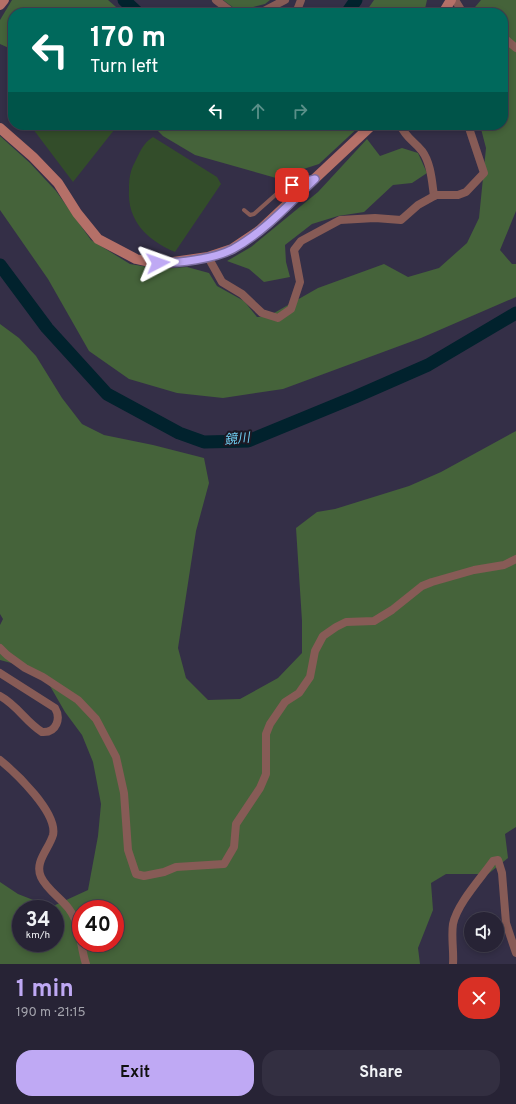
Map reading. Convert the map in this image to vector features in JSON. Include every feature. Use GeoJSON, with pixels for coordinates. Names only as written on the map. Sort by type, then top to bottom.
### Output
{"type":"FeatureCollection","features":[{"type":"Feature","properties":{"kind":"street"},"geometry":{"type":"LineString","coordinates":[[0,5],[4,0]]}},
{"type":"Feature","properties":{"kind":"street"},"geometry":{"type":"LineString","coordinates":[[216,0],[226,8]]}},
{"type":"Feature","properties":{"kind":"street"},"geometry":{"type":"LineString","coordinates":[[270,8],[285,0]]}},
{"type":"Feature","properties":{"kind":"street"},"geometry":{"type":"LineString","coordinates":[[508,41],[516,48]]}},
{"type":"Feature","properties":{"kind":"street"},"geometry":{"type":"LineString","coordinates":[[0,128],[58,183],[77,213],[98,239],[122,253],[150,262],[166,263],[208,258],[232,249],[260,230],[367,130]]}},
{"type":"Feature","properties":{"kind":"street"},"geometry":{"type":"LineString","coordinates":[[402,130],[406,137],[423,152],[429,167],[434,196]]}},
{"type":"Feature","properties":{"kind":"street"},"geometry":{"type":"LineString","coordinates":[[208,258],[222,282],[242,294],[262,313],[278,318],[291,309],[300,282],[294,250],[301,241],[340,220],[374,218],[401,220],[418,205],[434,196],[458,195],[466,192],[484,173],[470,130]]}},
{"type":"Feature","properties":{"kind":"street"},"geometry":{"type":"LineString","coordinates":[[0,648],[25,668],[43,677],[78,700],[96,719],[116,758],[124,793],[128,850],[136,874],[144,876],[164,872],[176,867],[224,864],[234,847],[236,824],[260,788],[266,774],[266,734],[270,724],[286,702],[299,693],[310,677],[315,651],[323,636],[346,622],[374,621],[392,610],[422,586],[432,582],[474,570],[504,565],[516,559]]}},
{"type":"Feature","properties":{"kind":"street"},"geometry":{"type":"LineString","coordinates":[[0,673],[55,708],[59,715],[57,724],[50,731],[42,732],[31,725],[20,711],[0,696]]}},
{"type":"Feature","properties":{"kind":"street"},"geometry":{"type":"LineString","coordinates":[[0,760],[27,785],[40,802],[52,822],[53,834],[40,860],[39,869],[41,878],[70,910],[77,924],[86,964]]}},
{"type":"Feature","properties":{"kind":"street"},"geometry":{"type":"LineString","coordinates":[[452,964],[453,922],[458,911],[493,861],[498,860],[502,873],[506,923],[516,953]]}},
{"type":"Feature","properties":{"kind":"lane"},"geometry":{"type":"LineString","coordinates":[[244,210],[250,215],[254,214],[281,190],[292,185],[315,179]]}},
{"type":"Feature","properties":{"kind":"green space"},"geometry":{"type":"Polygon","coordinates":[[[12,0],[108,0],[117,8],[8,8],[8,48],[0,44],[0,20],[12,0]]]}},
{"type":"Feature","properties":{"kind":"green space"},"geometry":{"type":"Polygon","coordinates":[[[223,0],[270,0],[265,4],[250,8],[234,8],[223,0]]]}},
{"type":"Feature","properties":{"kind":"green space"},"geometry":{"type":"Polygon","coordinates":[[[374,0],[427,0],[425,8],[368,8],[374,0]]]}},
{"type":"Feature","properties":{"kind":"green space"},"geometry":{"type":"Polygon","coordinates":[[[481,0],[516,0],[516,211],[500,250],[512,264],[516,264],[516,297],[421,338],[283,389],[223,398],[177,393],[129,379],[89,351],[48,279],[0,210],[0,136],[30,163],[56,191],[91,240],[130,264],[160,269],[187,267],[209,273],[217,286],[244,301],[257,317],[267,317],[318,288],[384,264],[408,277],[439,268],[467,243],[479,218],[486,148],[481,130],[508,130],[508,8],[474,8],[481,0]]]}},
{"type":"Feature","properties":{"kind":"green space"},"geometry":{"type":"Polygon","coordinates":[[[34,130],[114,130],[73,182],[34,130]]]}},
{"type":"Feature","properties":{"kind":"green space"},"geometry":{"type":"Polygon","coordinates":[[[157,130],[356,130],[319,164],[276,178],[195,155],[163,136],[157,130]]]}},
{"type":"Feature","properties":{"kind":"green space"},"geometry":{"type":"Polygon","coordinates":[[[153,137],[217,177],[221,184],[175,252],[156,242],[148,235],[135,220],[131,211],[129,200],[130,175],[142,148],[153,137]]]}},
{"type":"Feature","properties":{"kind":"green space"},"geometry":{"type":"Polygon","coordinates":[[[367,139],[380,156],[402,148],[418,153],[427,173],[412,183],[393,185],[364,212],[338,216],[312,224],[285,245],[286,262],[290,277],[264,282],[249,269],[227,261],[251,247],[318,192],[367,139]]]}},
{"type":"Feature","properties":{"kind":"green space"},"geometry":{"type":"Polygon","coordinates":[[[0,324],[19,338],[36,356],[62,398],[82,424],[104,435],[153,445],[204,458],[209,483],[196,531],[178,648],[186,678],[208,700],[240,699],[278,678],[302,653],[302,621],[296,528],[317,512],[335,509],[409,486],[441,472],[516,431],[516,827],[505,834],[508,858],[488,874],[446,874],[431,883],[433,910],[418,948],[420,964],[0,964],[0,882],[18,894],[33,900],[12,900],[12,952],[64,952],[64,901],[88,890],[98,836],[101,804],[93,762],[82,735],[65,712],[50,686],[30,668],[0,660],[0,625],[3,619],[0,614],[0,324]]]}},
{"type":"Feature","properties":{"kind":"waterway","name":"鏡川"},"geometry":{"type":"LineString","coordinates":[[124,0],[133,8]]}},
{"type":"Feature","properties":{"kind":"waterway","name":"鏡川"},"geometry":{"type":"LineString","coordinates":[[350,8],[356,0]]}},
{"type":"Feature","properties":{"kind":"waterway","name":"鏡川"},"geometry":{"type":"LineString","coordinates":[[0,265],[47,328],[107,394],[179,433],[204,442],[248,441],[355,397],[428,365],[516,313]]}},
{"type":"Feature","properties":{"kind":"route"},"geometry":{"type":"LineString","coordinates":[[158,263],[208,258],[232,249],[260,230],[315,179],[292,185]]}}]}
